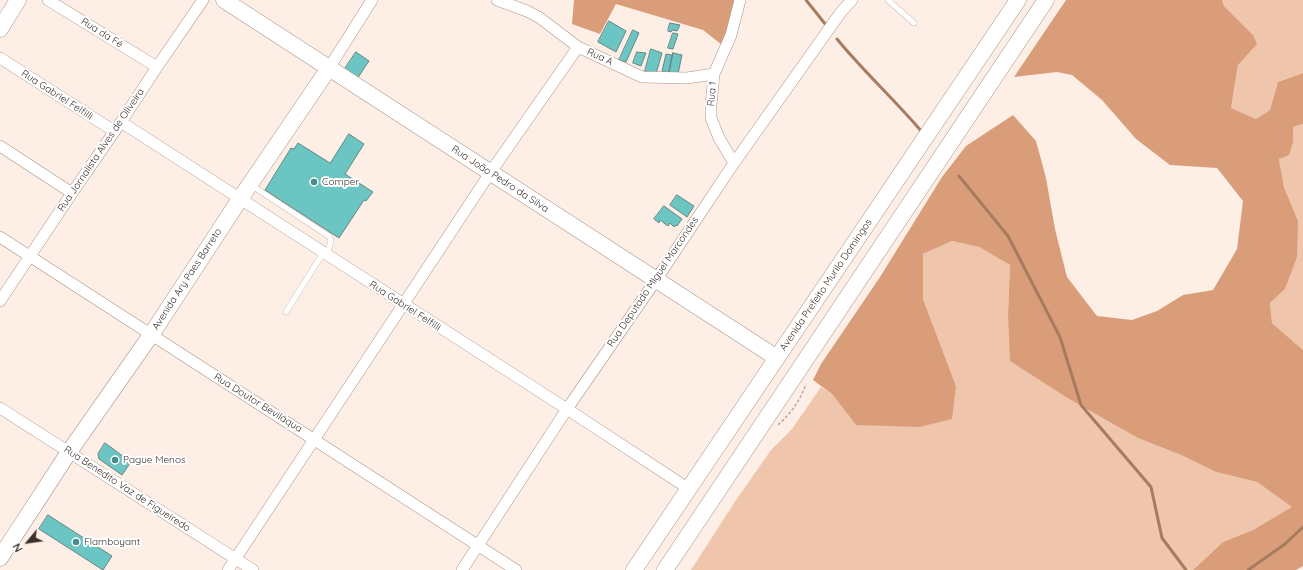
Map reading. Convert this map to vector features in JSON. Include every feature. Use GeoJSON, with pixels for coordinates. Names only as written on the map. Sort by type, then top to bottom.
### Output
{"type":"FeatureCollection","features":[{"type":"Feature","properties":{"kind":"main road"},"geometry":{"type":"LineString","coordinates":[[0,29],[18,0]]}},
{"type":"Feature","properties":{"kind":"main road","name":"Rua João Pedro da Silva"},"geometry":{"type":"LineString","coordinates":[[224,0],[777,358]]}},
{"type":"Feature","properties":{"kind":"main road","name":"Avenida Prefeito Murilo Domingos"},"geometry":{"type":"LineString","coordinates":[[634,570],[1018,0]]}},
{"type":"Feature","properties":{"kind":"main road"},"geometry":{"type":"LineString","coordinates":[[665,570],[1046,0]]}},
{"type":"Feature","properties":{"kind":"main road","name":"Avenida Ary Paes Barreto"},"geometry":{"type":"LineString","coordinates":[[0,558],[69,452],[151,335],[240,199],[329,68]]}},
{"type":"Feature","properties":{"kind":"street","name":"Rua da Fé"},"geometry":{"type":"LineString","coordinates":[[48,0],[157,67]]}},
{"type":"Feature","properties":{"kind":"street","name":"Rua Jornalista Alves de Oliveira"},"geometry":{"type":"LineString","coordinates":[[0,301],[203,0]]}},
{"type":"Feature","properties":{"kind":"street","name":"Avenida Ary Paes Barreto"},"geometry":{"type":"LineString","coordinates":[[329,68],[372,0]]}},
{"type":"Feature","properties":{"kind":"street","name":"Rua A"},"geometry":{"type":"LineString","coordinates":[[497,0],[527,11],[540,18],[578,47],[642,77],[687,78],[714,74]]}},
{"type":"Feature","properties":{"kind":"street","name":"Rua 1"},"geometry":{"type":"LineString","coordinates":[[734,163],[719,138],[712,118],[711,105],[714,74],[731,35],[740,0]]}},
{"type":"Feature","properties":{"kind":"street","name":"Rua Deputado Miguel Marcondes"},"geometry":{"type":"LineString","coordinates":[[462,570],[567,409],[734,163],[841,12],[852,0]]}},
{"type":"Feature","properties":{"kind":"street"},"geometry":{"type":"LineString","coordinates":[[228,570],[490,173],[578,47]]}},
{"type":"Feature","properties":{"kind":"street","name":"Rua Gabriel Felfilli"},"geometry":{"type":"LineString","coordinates":[[0,58],[240,199],[689,489]]}},
{"type":"Feature","properties":{"kind":"street"},"geometry":{"type":"LineString","coordinates":[[0,146],[72,193]]}},
{"type":"Feature","properties":{"kind":"street","name":"Rua Doutor Beviláqua"},"geometry":{"type":"LineString","coordinates":[[0,237],[516,570]]}},
{"type":"Feature","properties":{"kind":"street","name":"Rua Benedito Vaz de Figueiredo"},"geometry":{"type":"LineString","coordinates":[[0,408],[253,570]]}},
{"type":"Feature","properties":{"kind":"lane"},"geometry":{"type":"LineString","coordinates":[[888,0],[914,23]]}},
{"type":"Feature","properties":{"kind":"lane"},"geometry":{"type":"LineString","coordinates":[[250,185],[330,237],[331,241],[325,254],[286,312]]}},
{"type":"Feature","properties":{"kind":"shaded area"},"geometry":{"type":"Polygon","coordinates":[[[574,0],[736,0],[727,36],[721,44],[703,30],[616,4],[600,34],[572,24],[574,0]]]}},
{"type":"Feature","properties":{"kind":"shaded area"},"geometry":{"type":"Polygon","coordinates":[[[1066,0],[1222,0],[1224,6],[1253,35],[1257,44],[1238,65],[1231,108],[1256,119],[1270,110],[1278,82],[1303,73],[1303,124],[1293,127],[1293,142],[1289,155],[1279,159],[1284,187],[1298,221],[1297,257],[1285,289],[1270,303],[1272,323],[1303,350],[1303,566],[1296,570],[1193,570],[1223,542],[1253,530],[1292,507],[1257,482],[1216,472],[1181,455],[1138,438],[1066,397],[1010,361],[1008,314],[1010,265],[979,247],[952,241],[923,254],[923,299],[956,386],[952,419],[919,427],[856,425],[832,394],[813,380],[821,364],[880,277],[942,177],[966,146],[1013,115],[1036,141],[1046,178],[1055,229],[1067,277],[1097,316],[1132,320],[1157,311],[1183,295],[1213,290],[1237,249],[1243,201],[1217,168],[1170,165],[1136,139],[1102,100],[1072,75],[1057,72],[1014,77],[1066,0]]]}},
{"type":"Feature","properties":{"kind":"shaded area"},"geometry":{"type":"Polygon","coordinates":[[[1222,0],[1303,0],[1303,73],[1278,82],[1270,110],[1256,119],[1231,108],[1238,65],[1253,35],[1224,6],[1222,0]]]}},
{"type":"Feature","properties":{"kind":"shaded area"},"geometry":{"type":"Polygon","coordinates":[[[1303,124],[1303,350],[1272,323],[1270,303],[1285,289],[1298,221],[1284,187],[1279,159],[1293,142],[1293,127],[1303,124]]]}},
{"type":"Feature","properties":{"kind":"shaded area"},"geometry":{"type":"Polygon","coordinates":[[[952,241],[979,247],[1010,265],[1008,314],[1113,423],[1138,438],[1181,455],[1216,472],[1257,482],[1293,507],[1253,530],[1223,542],[1193,570],[691,570],[734,503],[771,450],[792,429],[821,387],[832,394],[856,425],[956,386],[923,299],[923,254],[952,241]]]}},
{"type":"Feature","properties":{"kind":"building"},"geometry":{"type":"Polygon","coordinates":[[[609,21],[626,31],[616,52],[598,42],[609,21]]]}},
{"type":"Feature","properties":{"kind":"building"},"geometry":{"type":"Polygon","coordinates":[[[670,23],[680,25],[677,31],[668,31],[670,23]]]}},
{"type":"Feature","properties":{"kind":"building"},"geometry":{"type":"Polygon","coordinates":[[[633,30],[639,33],[626,62],[619,60],[633,30]]]}},
{"type":"Feature","properties":{"kind":"building"},"geometry":{"type":"Polygon","coordinates":[[[673,33],[678,34],[673,49],[668,48],[673,33]]]}},
{"type":"Feature","properties":{"kind":"building"},"geometry":{"type":"Polygon","coordinates":[[[651,49],[662,53],[656,74],[645,71],[651,49]]]}},
{"type":"Feature","properties":{"kind":"building"},"geometry":{"type":"Polygon","coordinates":[[[356,52],[369,61],[357,79],[344,70],[356,52]]]}},
{"type":"Feature","properties":{"kind":"building"},"geometry":{"type":"Polygon","coordinates":[[[637,52],[646,53],[641,66],[633,63],[637,52]]]}},
{"type":"Feature","properties":{"kind":"building"},"geometry":{"type":"Polygon","coordinates":[[[673,53],[669,73],[662,71],[666,54],[672,55],[673,53]]]}},
{"type":"Feature","properties":{"kind":"building"},"geometry":{"type":"Polygon","coordinates":[[[673,53],[682,55],[678,74],[669,72],[673,53]]]}},
{"type":"Feature","properties":{"kind":"building","name":"Comper"},"geometry":{"type":"Polygon","coordinates":[[[349,134],[364,144],[345,174],[373,192],[366,201],[364,200],[339,238],[265,190],[291,148],[294,149],[298,143],[330,163],[349,134]]]}},
{"type":"Feature","properties":{"kind":"building"},"geometry":{"type":"Polygon","coordinates":[[[677,195],[694,206],[687,217],[670,205],[677,195]]]}},
{"type":"Feature","properties":{"kind":"building"},"geometry":{"type":"Polygon","coordinates":[[[664,206],[682,219],[677,226],[676,225],[674,227],[670,223],[668,226],[660,220],[659,223],[654,219],[664,206]]]}},
{"type":"Feature","properties":{"kind":"building","name":"Pague Menos"},"geometry":{"type":"Polygon","coordinates":[[[105,443],[131,462],[122,475],[99,459],[98,454],[105,443]]]}},
{"type":"Feature","properties":{"kind":"building","name":"Flamboyant"},"geometry":{"type":"Polygon","coordinates":[[[48,515],[112,556],[103,570],[39,529],[48,515]]]}},
{"type":"Feature","properties":{"kind":"waterway"},"geometry":{"type":"LineString","coordinates":[[806,0],[826,25]]}},
{"type":"Feature","properties":{"kind":"waterway"},"geometry":{"type":"LineString","coordinates":[[837,39],[922,132]]}},
{"type":"Feature","properties":{"kind":"waterway"},"geometry":{"type":"LineString","coordinates":[[959,176],[1008,236],[1060,337],[1081,405],[1151,487],[1162,538],[1186,570]]}},
{"type":"Feature","properties":{"kind":"waterway"},"geometry":{"type":"LineString","coordinates":[[1248,570],[1285,544],[1303,527]]}},
{"type":"Feature","properties":{"kind":"place","name":"Comper"},"geometry":{"type":"Point","coordinates":[314,182]}},
{"type":"Feature","properties":{"kind":"place","name":"Pague Menos"},"geometry":{"type":"Point","coordinates":[115,460]}},
{"type":"Feature","properties":{"kind":"place","name":"Flamboyant"},"geometry":{"type":"Point","coordinates":[76,542]}}]}
